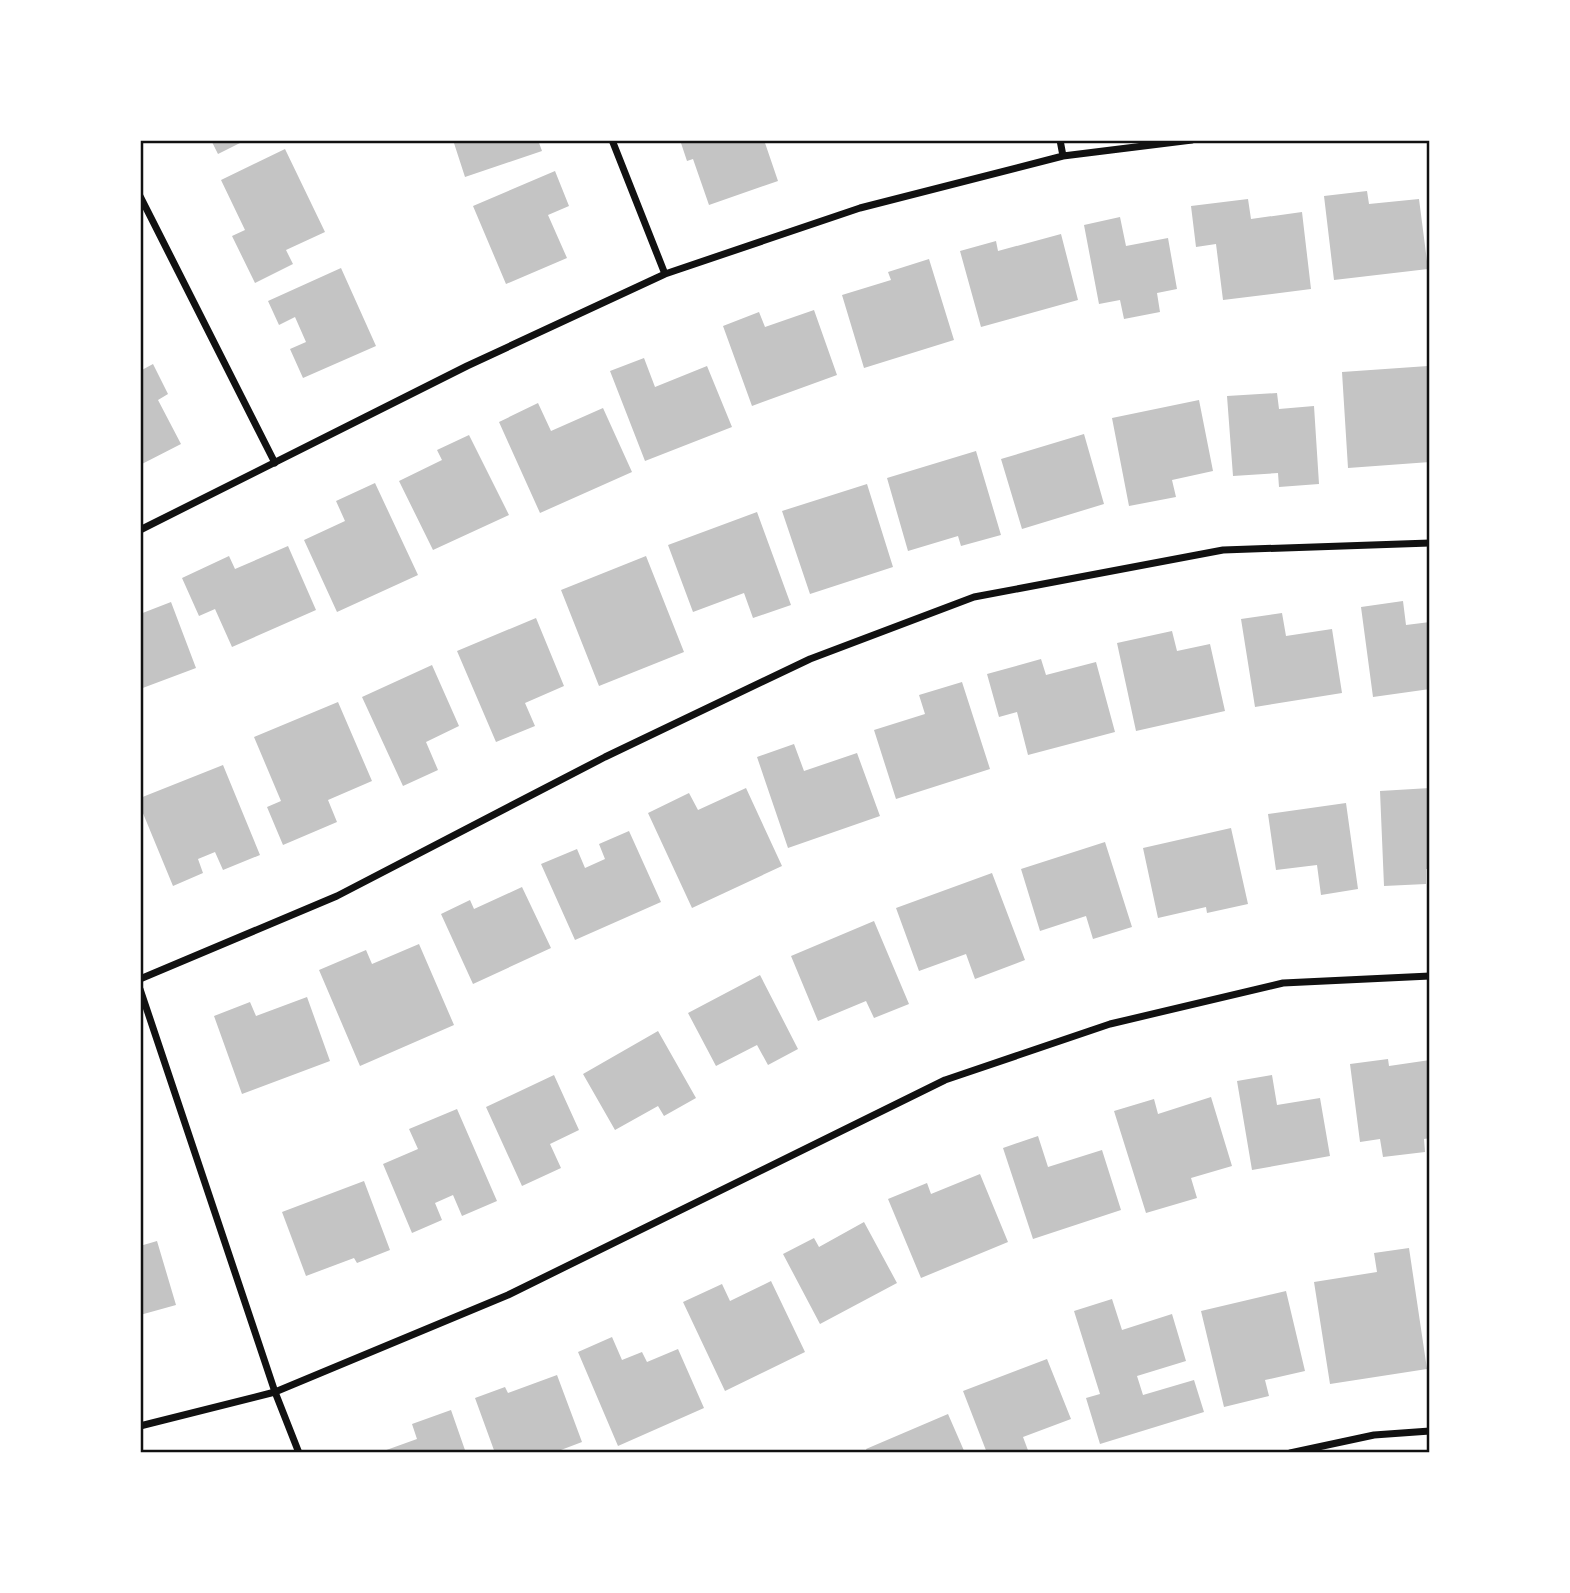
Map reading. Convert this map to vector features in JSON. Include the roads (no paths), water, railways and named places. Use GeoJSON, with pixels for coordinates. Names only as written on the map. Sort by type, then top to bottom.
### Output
{"type":"FeatureCollection","features":[{"type":"Feature","properties":{"kind":"street"},"geometry":{"type":"LineString","coordinates":[[612,140],[665,274]]}},
{"type":"Feature","properties":{"kind":"street"},"geometry":{"type":"LineString","coordinates":[[1060,140],[1063,156]]}},
{"type":"Feature","properties":{"kind":"street"},"geometry":{"type":"LineString","coordinates":[[140,530],[467,366],[665,274],[860,208],[1063,156],[1192,140]]}},
{"type":"Feature","properties":{"kind":"street"},"geometry":{"type":"LineString","coordinates":[[140,196],[275,463]]}},
{"type":"Feature","properties":{"kind":"street"},"geometry":{"type":"LineString","coordinates":[[140,979],[337,896],[605,757],[810,659],[974,597],[1223,550],[1430,544]]}},
{"type":"Feature","properties":{"kind":"street"},"geometry":{"type":"LineString","coordinates":[[140,1426],[275,1392],[508,1296],[945,1080],[1110,1024],[1283,983],[1430,976]]}},
{"type":"Feature","properties":{"kind":"street"},"geometry":{"type":"LineString","coordinates":[[140,989],[275,1392],[299,1453]]}},
{"type":"Feature","properties":{"kind":"street"},"geometry":{"type":"LineString","coordinates":[[1290,1453],[1374,1435],[1430,1431]]}}]}
